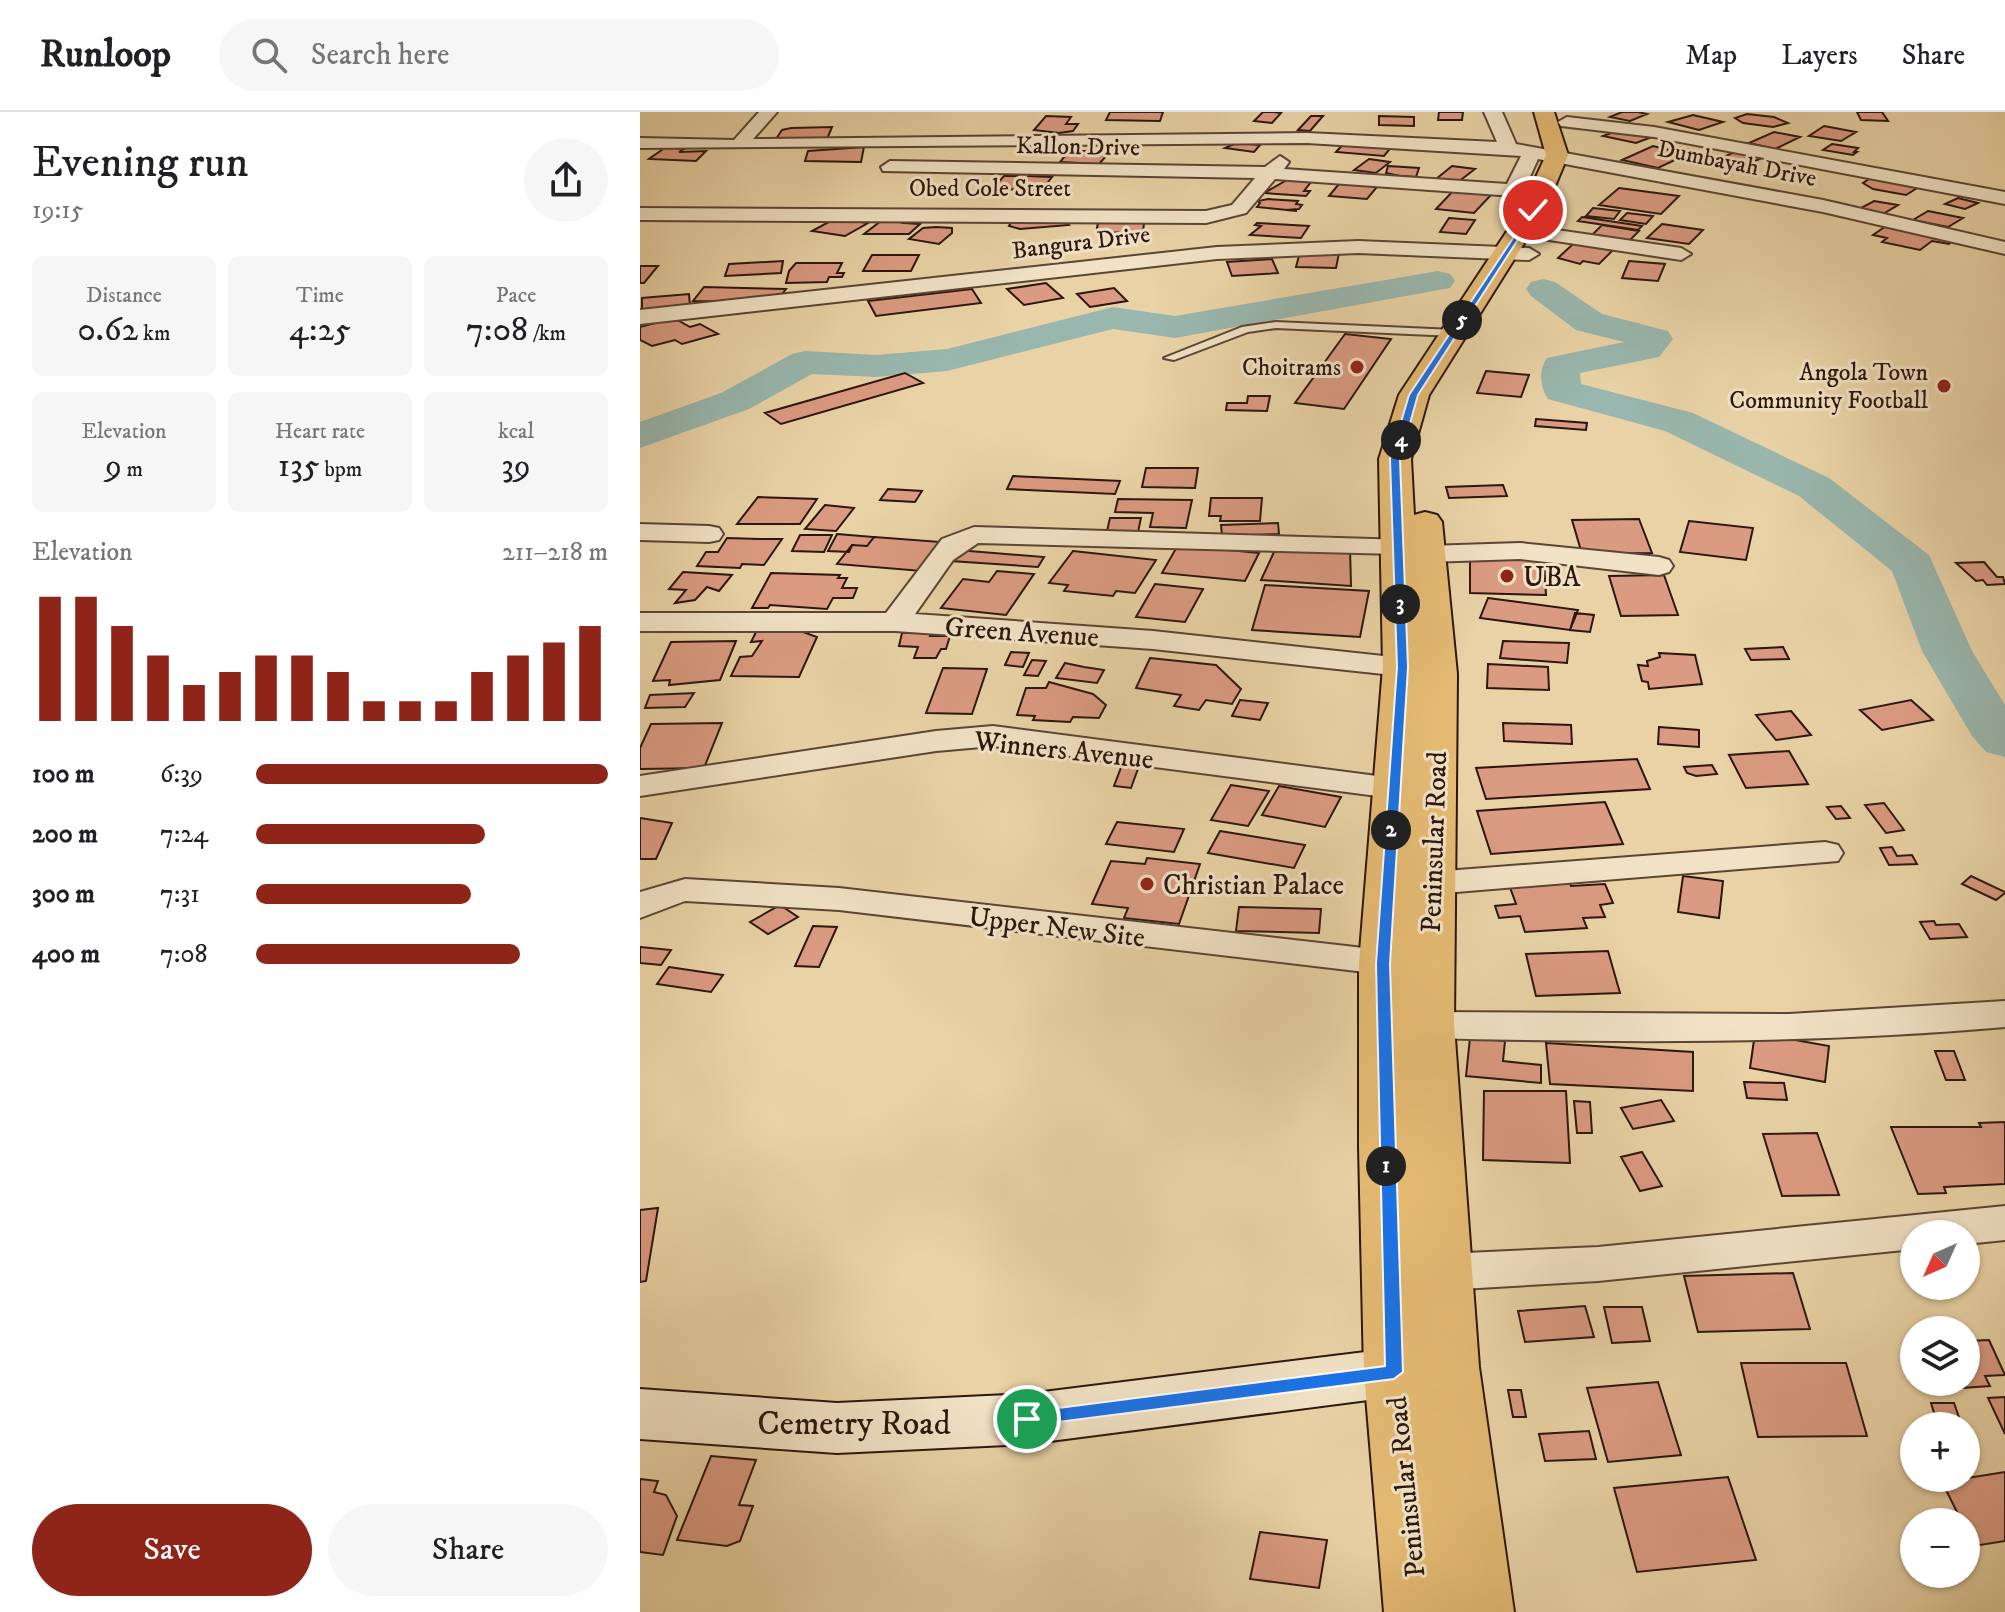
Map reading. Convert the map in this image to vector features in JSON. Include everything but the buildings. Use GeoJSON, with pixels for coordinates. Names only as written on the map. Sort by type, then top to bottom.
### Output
{"type":"FeatureCollection","features":[{"type":"Feature","properties":{"kind":"main road","name":"Peninsular Road"},"geometry":{"type":"LineString","coordinates":[[1418,1612],[1421,1369],[1383,964],[1438,674],[1395,459],[1414,395],[1454,333],[1527,247],[1566,194],[1556,135]]}},
{"type":"Feature","properties":{"kind":"main road","name":"Peninsular Road"},"geometry":{"type":"LineString","coordinates":[[1480,1612],[1421,1369],[1444,1272],[1429,1025],[1432,883],[1414,791],[1402,667],[1421,459],[1441,399],[1527,247]]}},
{"type":"Feature","properties":{"kind":"street"},"geometry":{"type":"LineString","coordinates":[[739,145],[768,112]]}},
{"type":"Feature","properties":{"kind":"street"},"geometry":{"type":"LineString","coordinates":[[1493,112],[1509,148]]}},
{"type":"Feature","properties":{"kind":"street"},"geometry":{"type":"LineString","coordinates":[[1556,135],[1654,132],[2005,198]]}},
{"type":"Feature","properties":{"kind":"street","name":"Dumbayah Drive"},"geometry":{"type":"LineString","coordinates":[[640,143],[739,145],[1307,138],[1509,148],[1556,135],[1823,206],[2005,248]]}},
{"type":"Feature","properties":{"kind":"street","name":"Kallon Drive"},"geometry":{"type":"LineString","coordinates":[[864,167],[1267,173],[1514,190],[1556,135]]}},
{"type":"Feature","properties":{"kind":"street","name":"Obed Cole Street"},"geometry":{"type":"LineString","coordinates":[[640,214],[1206,217],[1239,209],[1267,173],[1307,138]]}},
{"type":"Feature","properties":{"kind":"street","name":"Bangura Drive"},"geometry":{"type":"LineString","coordinates":[[640,317],[1217,253],[1358,247],[1527,247],[1681,254]]}},
{"type":"Feature","properties":{"kind":"street"},"geometry":{"type":"LineString","coordinates":[[643,535],[709,534]]}},
{"type":"Feature","properties":{"kind":"street"},"geometry":{"type":"LineString","coordinates":[[895,622],[952,545],[988,534],[1412,550],[1520,551],[1659,566]]}},
{"type":"Feature","properties":{"kind":"street","name":"Green Avenue"},"geometry":{"type":"LineString","coordinates":[[640,622],[895,622],[1153,640],[1402,667]]}},
{"type":"Feature","properties":{"kind":"street","name":"Winners Avenue"},"geometry":{"type":"LineString","coordinates":[[640,786],[921,743],[993,736],[1414,791]]}},
{"type":"Feature","properties":{"kind":"street"},"geometry":{"type":"LineString","coordinates":[[1432,883],[1825,853]]}},
{"type":"Feature","properties":{"kind":"street","name":"Upper New Site"},"geometry":{"type":"LineString","coordinates":[[640,907],[661,895],[685,890],[839,899],[1383,964],[1428,965]]}},
{"type":"Feature","properties":{"kind":"street"},"geometry":{"type":"LineString","coordinates":[[1429,1025],[1699,1031],[1891,1025],[2005,1014]]}},
{"type":"Feature","properties":{"kind":"street"},"geometry":{"type":"LineString","coordinates":[[1444,1272],[1598,1264],[2005,1223]]}},
{"type":"Feature","properties":{"kind":"street","name":"Cemetry Road"},"geometry":{"type":"LineString","coordinates":[[640,1414],[837,1428],[1027,1419],[1421,1369]]}},
{"type":"Feature","properties":{"kind":"lane"},"geometry":{"type":"LineString","coordinates":[[1170,358],[1246,329],[1276,325],[1454,333]]}},
{"type":"Feature","properties":{"kind":"waterway"},"geometry":{"type":"LineString","coordinates":[[640,436],[735,401],[805,362],[876,366],[947,360],[1113,318],[1175,327],[1438,281]]}},
{"type":"Feature","properties":{"kind":"waterway"},"geometry":{"type":"LineString","coordinates":[[1543,289],[1589,322],[1655,339],[1646,349],[1560,366],[1562,391],[1679,422],[1814,487],[1913,565],[1947,651],[1998,736],[2005,741]]}},
{"type":"Feature","properties":{"kind":"place","name":"Choitrams"},"geometry":{"type":"Point","coordinates":[1357,367]}},
{"type":"Feature","properties":{"kind":"place","name":"Angola Town Community Football"},"geometry":{"type":"Point","coordinates":[1944,386]}},
{"type":"Feature","properties":{"kind":"place","name":"UBA"},"geometry":{"type":"Point","coordinates":[1507,576]}},
{"type":"Feature","properties":{"kind":"place","name":"Christian Palace"},"geometry":{"type":"Point","coordinates":[1147,884]}},
{"type":"Feature","properties":{"kind":"route"},"geometry":{"type":"LineString","coordinates":[[1027,1419],[1394,1372],[1385,1147],[1383,964],[1402,667],[1395,459],[1414,395],[1533,210]]}}]}
